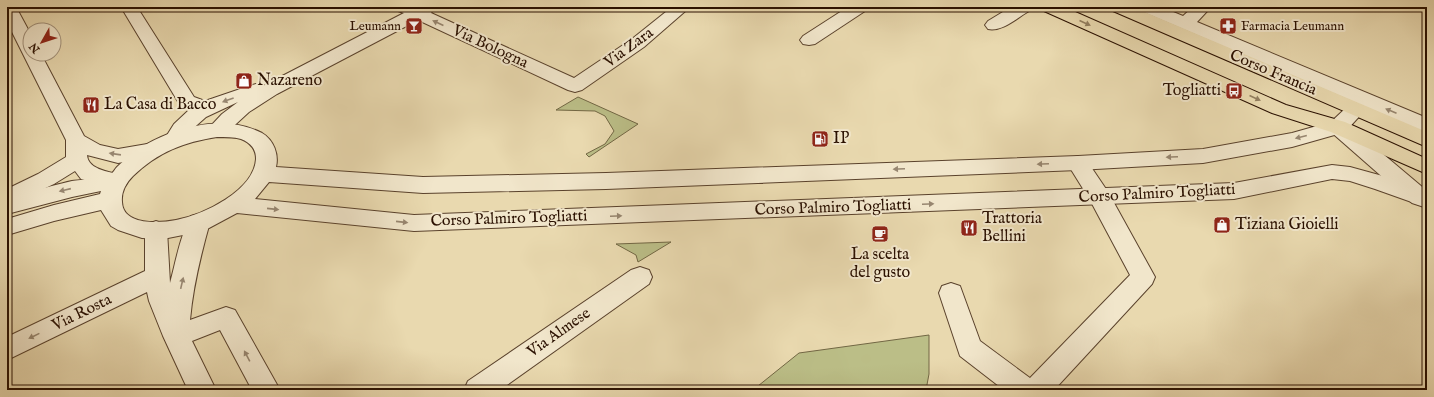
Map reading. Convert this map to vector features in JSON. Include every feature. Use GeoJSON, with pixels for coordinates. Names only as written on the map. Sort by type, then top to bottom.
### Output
{"type":"FeatureCollection","features":[{"type":"Feature","properties":{"kind":"main road","name":"Corso Francia"},"geometry":{"type":"LineString","coordinates":[[1050,7],[1279,109],[1338,127],[1427,167]]}},
{"type":"Feature","properties":{"kind":"main road","name":"Corso Francia"},"geometry":{"type":"LineString","coordinates":[[1119,7],[1427,140]]}},
{"type":"Feature","properties":{"kind":"street"},"geometry":{"type":"LineString","coordinates":[[8,7],[22,34]]}},
{"type":"Feature","properties":{"kind":"street"},"geometry":{"type":"LineString","coordinates":[[130,7],[187,101],[205,108]]}},
{"type":"Feature","properties":{"kind":"street","name":"Via Zara"},"geometry":{"type":"LineString","coordinates":[[575,86],[638,43],[682,7]]}},
{"type":"Feature","properties":{"kind":"street"},"geometry":{"type":"LineString","coordinates":[[809,40],[859,7]]}},
{"type":"Feature","properties":{"kind":"street"},"geometry":{"type":"LineString","coordinates":[[994,25],[1023,7]]}},
{"type":"Feature","properties":{"kind":"street","name":"Corso Francia"},"geometry":{"type":"LineString","coordinates":[[1147,7],[1427,126]]}},
{"type":"Feature","properties":{"kind":"street"},"geometry":{"type":"LineString","coordinates":[[1185,23],[1203,7]]}},
{"type":"Feature","properties":{"kind":"street"},"geometry":{"type":"LineString","coordinates":[[217,130],[252,100],[278,84],[417,9]]}},
{"type":"Feature","properties":{"kind":"street","name":"Via Bologna"},"geometry":{"type":"LineString","coordinates":[[417,9],[575,86]]}},
{"type":"Feature","properties":{"kind":"street"},"geometry":{"type":"LineString","coordinates":[[36,62],[76,150],[89,174],[113,190]]}},
{"type":"Feature","properties":{"kind":"street"},"geometry":{"type":"LineString","coordinates":[[174,140],[181,127],[192,116],[205,108],[278,84]]}},
{"type":"Feature","properties":{"kind":"street"},"geometry":{"type":"LineString","coordinates":[[263,174],[431,185],[1078,163],[1203,156],[1292,140],[1338,127],[1356,109]]}},
{"type":"Feature","properties":{"kind":"street","name":"Corso Francia"},"geometry":{"type":"LineString","coordinates":[[1338,127],[1425,198]]}},
{"type":"Feature","properties":{"kind":"street"},"geometry":{"type":"LineString","coordinates":[[7,227],[54,213],[113,190],[131,165],[153,150],[174,140],[217,130],[248,134],[258,140],[264,148],[267,156],[267,165],[255,187],[234,205],[199,222],[184,227],[156,230],[131,226],[120,221],[113,212],[113,190]]}},
{"type":"Feature","properties":{"kind":"street"},"geometry":{"type":"LineString","coordinates":[[7,198],[46,179],[76,150],[94,150],[118,156],[153,150]]}},
{"type":"Feature","properties":{"kind":"street"},"geometry":{"type":"LineString","coordinates":[[1037,390],[1143,277],[1100,198],[1078,163]]}},
{"type":"Feature","properties":{"kind":"street","name":"Corso Palmiro Togliatti"},"geometry":{"type":"LineString","coordinates":[[234,205],[414,223],[1234,192],[1332,172],[1350,174],[1425,198]]}},
{"type":"Feature","properties":{"kind":"street"},"geometry":{"type":"LineString","coordinates":[[7,206],[72,189],[113,190]]}},
{"type":"Feature","properties":{"kind":"street"},"geometry":{"type":"LineString","coordinates":[[176,336],[180,295],[189,254],[199,222]]}},
{"type":"Feature","properties":{"kind":"street"},"geometry":{"type":"LineString","coordinates":[[156,230],[157,276],[161,301],[202,390]]}},
{"type":"Feature","properties":{"kind":"street","name":"Via Rosta"},"geometry":{"type":"LineString","coordinates":[[7,349],[157,276]]}},
{"type":"Feature","properties":{"kind":"street","name":"Via Almese"},"geometry":{"type":"LineString","coordinates":[[478,390],[640,277]]}},
{"type":"Feature","properties":{"kind":"street"},"geometry":{"type":"LineString","coordinates":[[951,293],[969,348],[1026,390]]}},
{"type":"Feature","properties":{"kind":"street"},"geometry":{"type":"LineString","coordinates":[[176,336],[226,317],[266,390]]}},
{"type":"Feature","properties":{"kind":"green space"},"geometry":{"type":"Polygon","coordinates":[[[578,97],[638,124],[589,157],[586,154],[605,144],[614,131],[605,116],[595,111],[556,110],[578,97]]]}},
{"type":"Feature","properties":{"kind":"green space"},"geometry":{"type":"Polygon","coordinates":[[[671,242],[638,262],[636,255],[616,244],[671,242]]]}},
{"type":"Feature","properties":{"kind":"green space"},"geometry":{"type":"Polygon","coordinates":[[[929,335],[929,374],[926,390],[753,390],[799,353],[929,335]]]}},
{"type":"Feature","properties":{"kind":"place","name":"Leumann"},"geometry":{"type":"Point","coordinates":[414,26]}},
{"type":"Feature","properties":{"kind":"place","name":"Farmacia Leumann"},"geometry":{"type":"Point","coordinates":[1228,26]}},
{"type":"Feature","properties":{"kind":"place","name":"Nazareno"},"geometry":{"type":"Point","coordinates":[244,81]}},
{"type":"Feature","properties":{"kind":"place","name":"Togliatti"},"geometry":{"type":"Point","coordinates":[1234,91]}},
{"type":"Feature","properties":{"kind":"place","name":"La Casa di Bacco"},"geometry":{"type":"Point","coordinates":[91,105]}},
{"type":"Feature","properties":{"kind":"place","name":"IP"},"geometry":{"type":"Point","coordinates":[820,139]}},
{"type":"Feature","properties":{"kind":"place","name":"Tiziana Gioielli"},"geometry":{"type":"Point","coordinates":[1222,225]}},
{"type":"Feature","properties":{"kind":"place","name":"Trattoria Bellini"},"geometry":{"type":"Point","coordinates":[969,228]}},
{"type":"Feature","properties":{"kind":"place","name":"La scelta del gusto"},"geometry":{"type":"Point","coordinates":[880,234]}}]}
